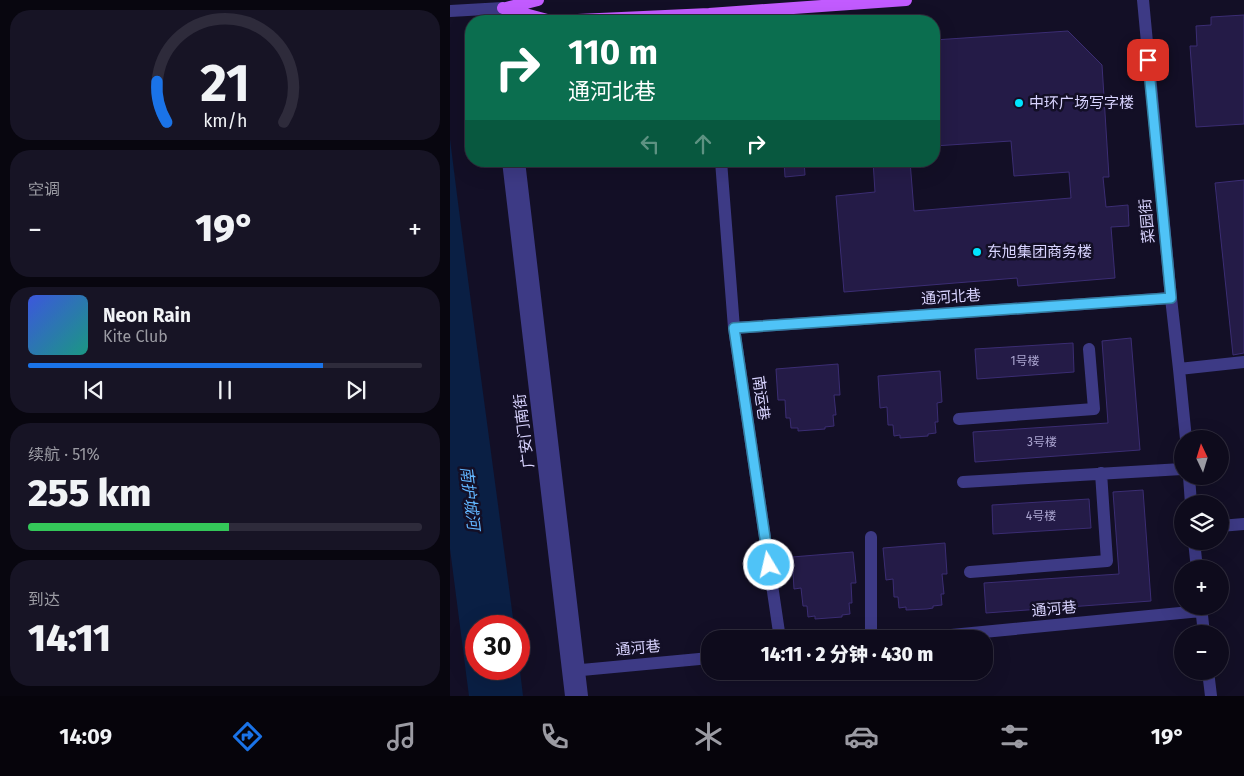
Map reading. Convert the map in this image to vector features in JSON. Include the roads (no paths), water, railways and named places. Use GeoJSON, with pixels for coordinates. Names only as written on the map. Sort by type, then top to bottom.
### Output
{"type":"FeatureCollection","features":[{"type":"Feature","properties":{"kind":"main road"},"geometry":{"type":"LineString","coordinates":[[499,10],[538,0]]}},
{"type":"Feature","properties":{"kind":"main road"},"geometry":{"type":"LineString","coordinates":[[743,15],[906,0]]}},
{"type":"Feature","properties":{"kind":"main road"},"geometry":{"type":"LineString","coordinates":[[499,10],[523,15]]}},
{"type":"Feature","properties":{"kind":"street","name":"菜园街"},"geometry":{"type":"LineString","coordinates":[[1143,0],[1185,430]]}},
{"type":"Feature","properties":{"kind":"street"},"geometry":{"type":"LineString","coordinates":[[454,10],[499,10]]}},
{"type":"Feature","properties":{"kind":"street","name":"广安门南街"},"geometry":{"type":"LineString","coordinates":[[509,167],[573,671],[582,696]]}},
{"type":"Feature","properties":{"kind":"street","name":"广安门南街"},"geometry":{"type":"LineString","coordinates":[[521,167],[573,671],[571,696]]}},
{"type":"Feature","properties":{"kind":"street","name":"南运巷"},"geometry":{"type":"LineString","coordinates":[[721,167],[734,328],[779,630]]}},
{"type":"Feature","properties":{"kind":"street","name":"通河北巷"},"geometry":{"type":"LineString","coordinates":[[734,328],[1171,298]]}},
{"type":"Feature","properties":{"kind":"street"},"geometry":{"type":"LineString","coordinates":[[959,419],[1094,409],[1089,349]]}},
{"type":"Feature","properties":{"kind":"street"},"geometry":{"type":"LineString","coordinates":[[1179,369],[1244,362]]}},
{"type":"Feature","properties":{"kind":"street"},"geometry":{"type":"LineString","coordinates":[[964,482],[1174,469]]}},
{"type":"Feature","properties":{"kind":"street"},"geometry":{"type":"LineString","coordinates":[[970,572],[1107,561],[1101,473]]}},
{"type":"Feature","properties":{"kind":"street"},"geometry":{"type":"LineString","coordinates":[[1229,525],[1244,524]]}},
{"type":"Feature","properties":{"kind":"street"},"geometry":{"type":"LineString","coordinates":[[871,537],[871,630]]}},
{"type":"Feature","properties":{"kind":"street","name":"通河巷"},"geometry":{"type":"LineString","coordinates":[[993,630],[1174,612]]}},
{"type":"Feature","properties":{"kind":"street","name":"通河巷"},"geometry":{"type":"LineString","coordinates":[[573,671],[701,659]]}},
{"type":"Feature","properties":{"kind":"street"},"geometry":{"type":"LineString","coordinates":[[1209,680],[1211,696]]}},
{"type":"Feature","properties":{"kind":"water","name":"南护城河"},"geometry":{"type":"Polygon","coordinates":[[[450,139],[513,615],[465,615],[465,665],[450,549],[450,139]]]}},
{"type":"Feature","properties":{"kind":"water"},"geometry":{"type":"Polygon","coordinates":[[[467,680],[521,680],[523,696],[469,696],[467,680]]]}},
{"type":"Feature","properties":{"kind":"place","name":"中环广场写字楼"},"geometry":{"type":"Point","coordinates":[1019,103]}},
{"type":"Feature","properties":{"kind":"place","name":"东旭集团商务楼"},"geometry":{"type":"Point","coordinates":[977,252]}}]}
